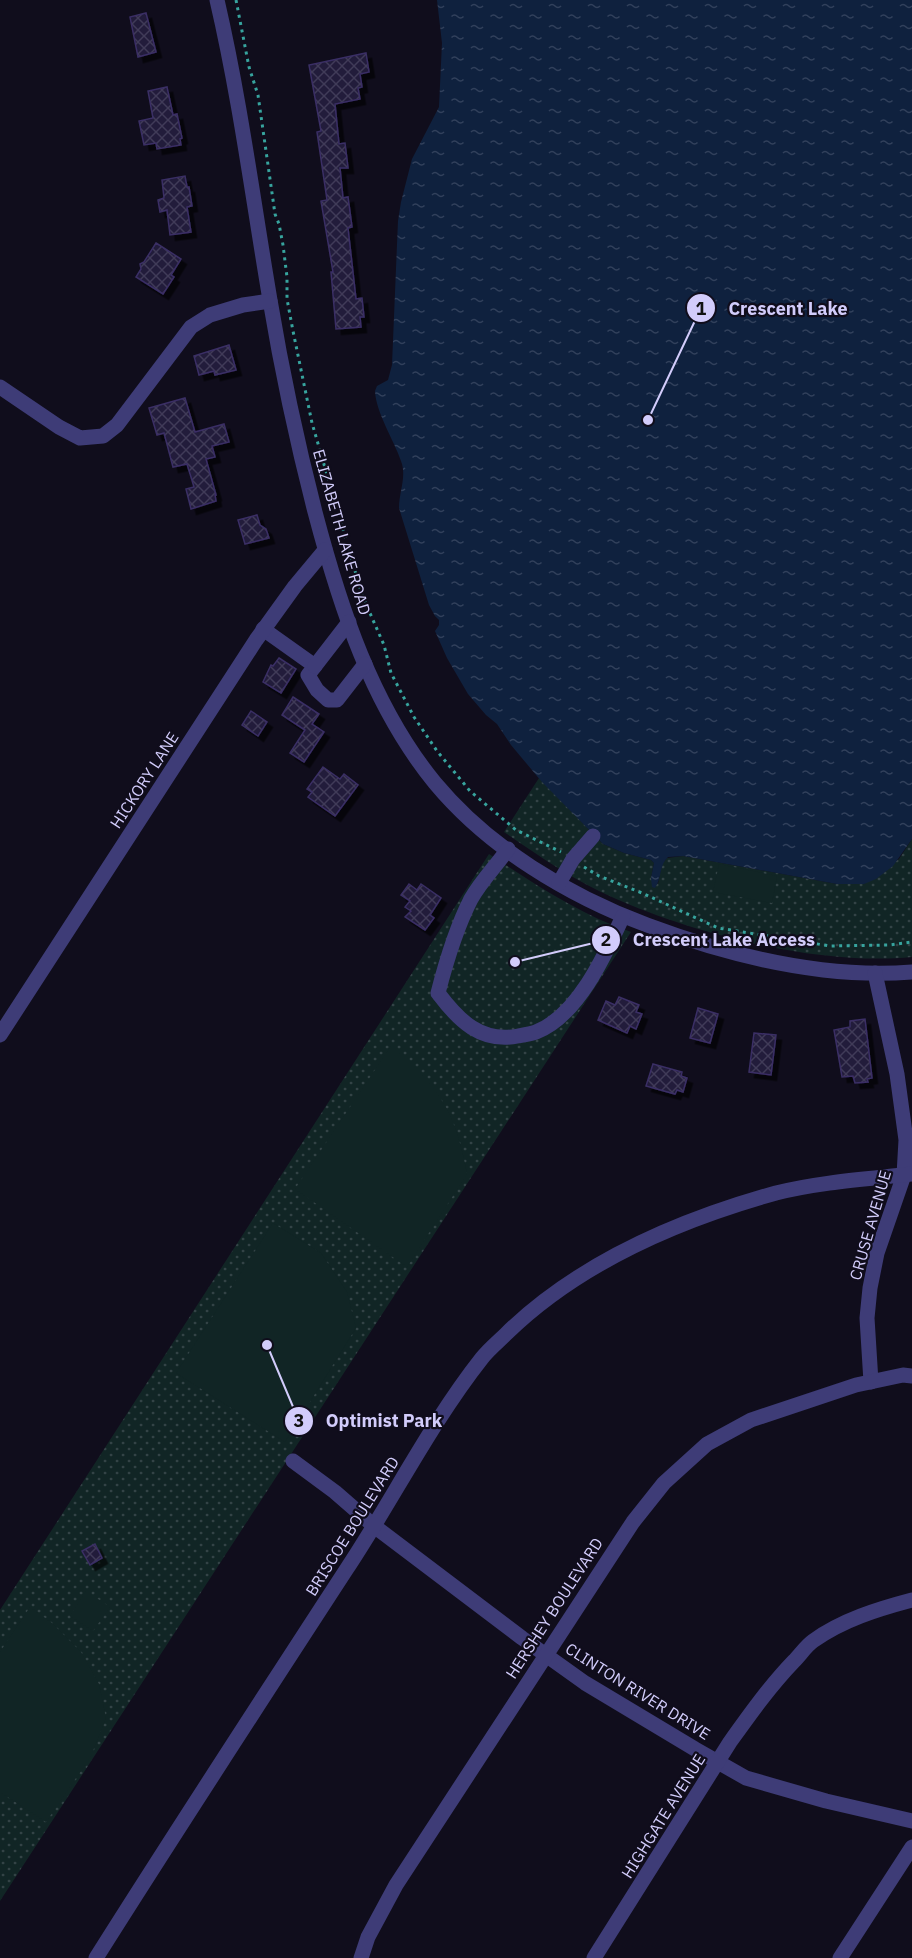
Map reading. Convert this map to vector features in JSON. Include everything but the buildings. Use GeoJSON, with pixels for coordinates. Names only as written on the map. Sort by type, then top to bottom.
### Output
{"type":"FeatureCollection","features":[{"type":"Feature","properties":{"kind":"street","name":"ELIZABETH LAKE ROAD"},"geometry":{"type":"LineString","coordinates":[[217,0],[238,98],[270,301],[298,446],[325,550],[365,663],[396,725],[424,768],[460,810],[508,849],[559,883],[623,916],[686,939],[756,958],[816,968],[875,973],[912,972]]}},
{"type":"Feature","properties":{"kind":"street"},"geometry":{"type":"LineString","coordinates":[[0,387],[59,427],[80,438],[103,436],[117,425],[191,327],[210,315],[243,305],[270,301]]}},
{"type":"Feature","properties":{"kind":"street","name":"HICKORY LANE"},"geometry":{"type":"LineString","coordinates":[[0,1035],[263,629],[325,550]]}},
{"type":"Feature","properties":{"kind":"street"},"geometry":{"type":"LineString","coordinates":[[349,622],[308,675],[317,690],[328,700],[337,700],[365,663]]}},
{"type":"Feature","properties":{"kind":"street"},"geometry":{"type":"LineString","coordinates":[[263,629],[315,666]]}},
{"type":"Feature","properties":{"kind":"street"},"geometry":{"type":"LineString","coordinates":[[559,883],[573,859],[593,836]]}},
{"type":"Feature","properties":{"kind":"street"},"geometry":{"type":"LineString","coordinates":[[508,849],[471,900],[443,972],[438,993],[452,1012],[475,1031],[502,1039],[536,1032],[557,1020],[585,989],[623,916]]}},
{"type":"Feature","properties":{"kind":"street","name":"CRUSE AVENUE"},"geometry":{"type":"LineString","coordinates":[[871,1382],[867,1318],[870,1288],[877,1253],[908,1174],[897,1074],[875,973]]}},
{"type":"Feature","properties":{"kind":"street","name":"BRISCOE BOULEVARD"},"geometry":{"type":"LineString","coordinates":[[96,1958],[375,1526],[456,1393],[484,1355],[520,1320],[555,1292],[593,1267],[638,1244],[729,1208],[778,1193],[837,1182],[908,1174]]}},
{"type":"Feature","properties":{"kind":"street","name":"HERSHEY BOULEVARD"},"geometry":{"type":"LineString","coordinates":[[361,1958],[368,1937],[396,1885],[633,1522],[664,1483],[707,1444],[751,1420],[856,1385],[903,1375],[912,1376]]}},
{"type":"Feature","properties":{"kind":"street","name":"CLINTON RIVER DRIVE"},"geometry":{"type":"LineString","coordinates":[[293,1461],[375,1526],[585,1683],[746,1778],[826,1801],[912,1821]]}},
{"type":"Feature","properties":{"kind":"street","name":"HIGHGATE AVENUE"},"geometry":{"type":"LineString","coordinates":[[594,1958],[754,1709],[784,1671],[812,1642],[846,1623],[882,1608],[912,1600]]}},
{"type":"Feature","properties":{"kind":"street"},"geometry":{"type":"LineString","coordinates":[[840,1958],[912,1847]]}},
{"type":"Feature","properties":{"kind":"path"},"geometry":{"type":"LineString","coordinates":[[236,0],[249,67],[258,95],[275,214],[283,245],[287,299],[312,423],[362,595],[384,645],[391,673],[420,726],[437,751],[470,791],[516,830],[573,859],[599,876],[718,928],[830,946],[889,945],[912,942]]}},
{"type":"Feature","properties":{"kind":"green space"},"geometry":{"type":"Polygon","coordinates":[[[539,778],[603,844],[624,853],[651,860],[654,863],[651,878],[658,884],[662,864],[667,858],[683,856],[837,884],[864,884],[899,859],[912,839],[912,957],[876,959],[839,957],[760,945],[683,924],[614,898],[558,868],[504,832],[539,778]]]}},
{"type":"Feature","properties":{"kind":"green space"},"geometry":{"type":"Polygon","coordinates":[[[489,854],[575,907],[631,932],[0,1901],[0,1610],[489,854]]]}},
{"type":"Feature","properties":{"kind":"green space"},"geometry":{"type":"Polygon","coordinates":[[[719,864],[777,876],[772,903],[713,892],[719,864]]]}},
{"type":"Feature","properties":{"kind":"green space"},"geometry":{"type":"Polygon","coordinates":[[[391,1046],[422,1075],[443,1102],[457,1133],[467,1174],[407,1267],[295,1189],[391,1046]]]}},
{"type":"Feature","properties":{"kind":"green space"},"geometry":{"type":"Polygon","coordinates":[[[273,1223],[321,1253],[347,1292],[356,1328],[285,1442],[176,1373],[273,1223]]]}},
{"type":"Feature","properties":{"kind":"green space"},"geometry":{"type":"Polygon","coordinates":[[[86,1591],[110,1607],[93,1631],[70,1616],[86,1591]]]}},
{"type":"Feature","properties":{"kind":"green space"},"geometry":{"type":"Polygon","coordinates":[[[30,1607],[52,1623],[81,1652],[99,1684],[106,1718],[91,1756],[46,1822],[0,1792],[0,1652],[30,1607]]]}},
{"type":"Feature","properties":{"kind":"water"},"geometry":{"type":"Polygon","coordinates":[[[437,0],[912,0],[912,839],[893,866],[876,879],[864,884],[837,884],[683,856],[668,857],[665,860],[657,884],[655,888],[652,887],[654,863],[603,844],[542,782],[511,745],[497,724],[468,694],[447,658],[435,631],[439,620],[429,605],[399,508],[403,467],[378,408],[375,391],[377,386],[388,380],[392,365],[398,221],[401,202],[412,159],[439,107],[442,43],[437,0]]]}},
{"type":"Feature","properties":{"kind":"place","name":"Crescent Lake"},"geometry":{"type":"Point","coordinates":[648,420]}},
{"type":"Feature","properties":{"kind":"place","name":"Crescent Lake Access"},"geometry":{"type":"Point","coordinates":[515,962]}},
{"type":"Feature","properties":{"kind":"place","name":"Optimist Park"},"geometry":{"type":"Point","coordinates":[267,1345]}}]}
